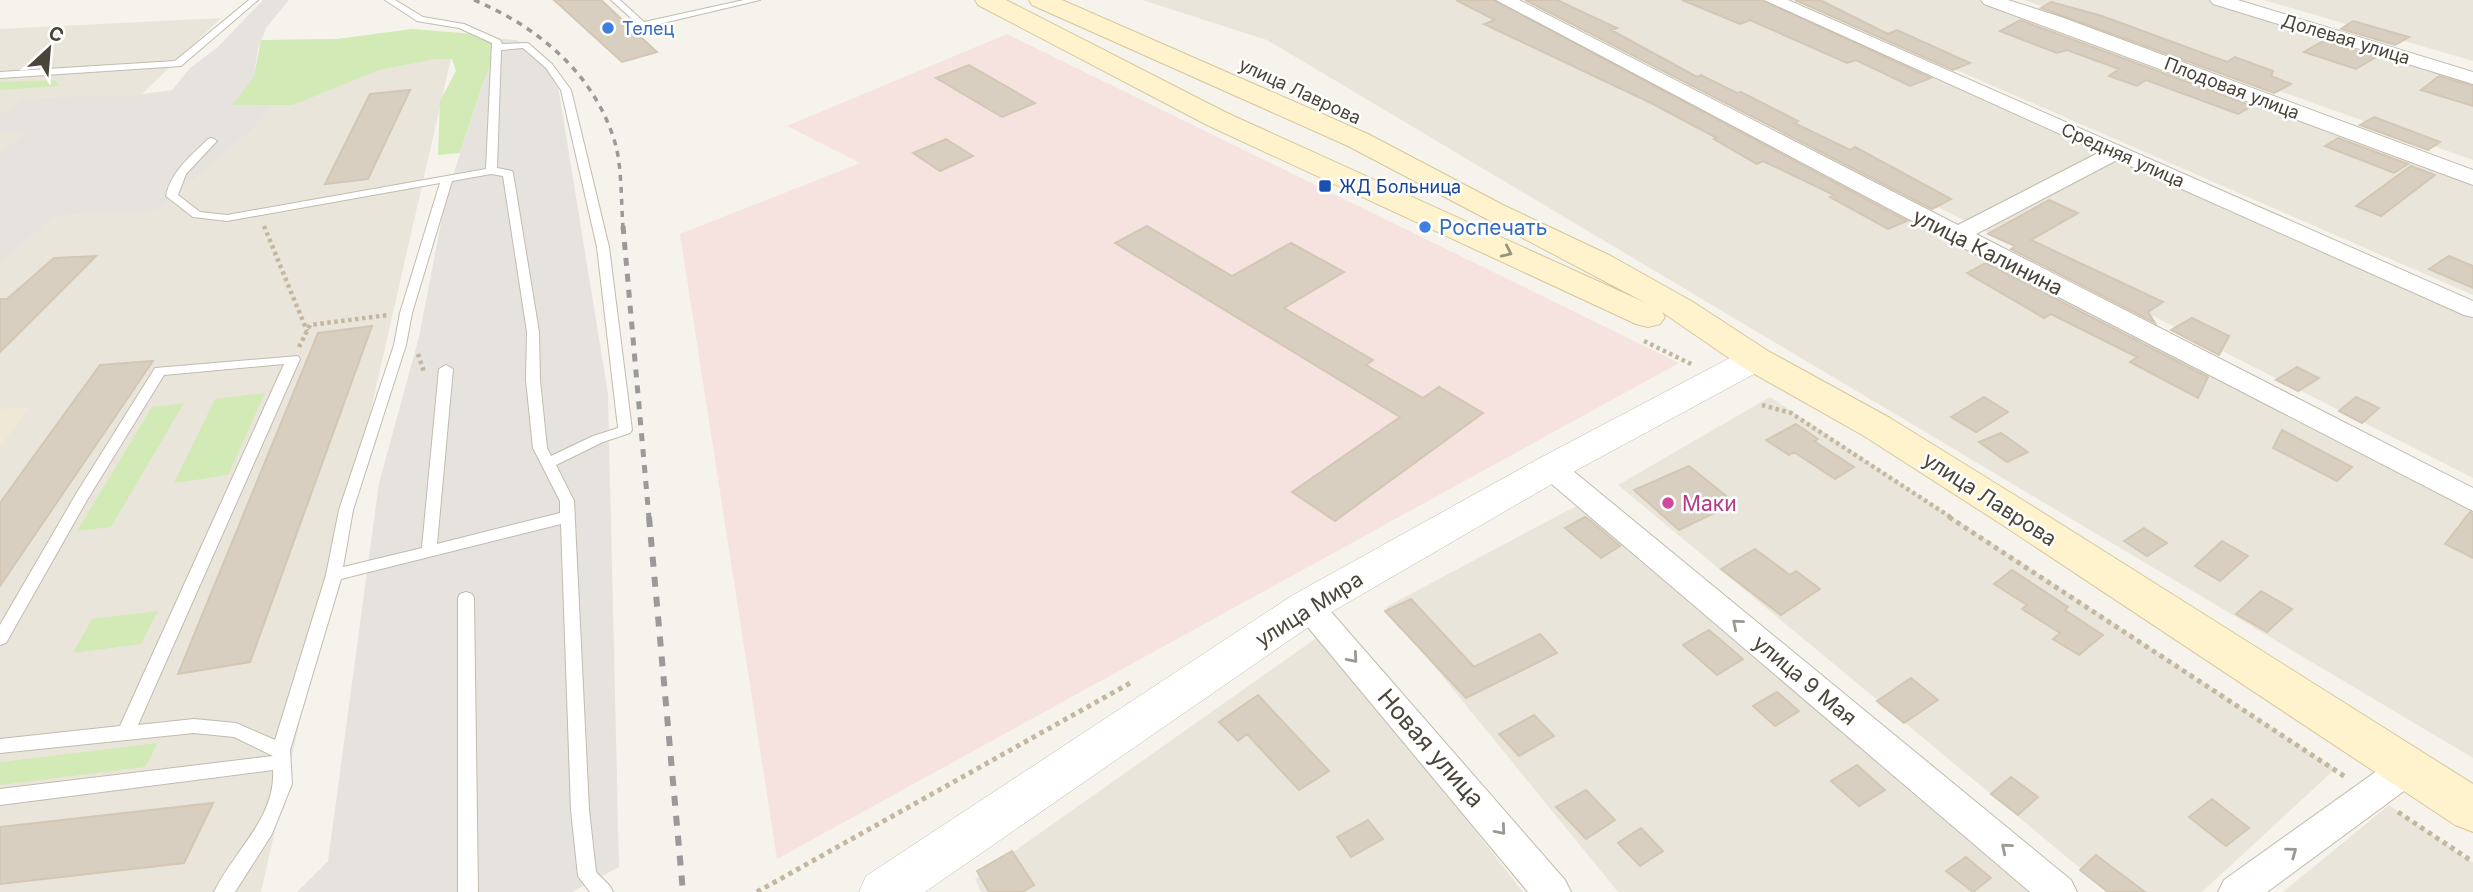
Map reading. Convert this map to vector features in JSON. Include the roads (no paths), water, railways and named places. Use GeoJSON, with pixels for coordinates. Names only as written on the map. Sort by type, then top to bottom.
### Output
{"type":"FeatureCollection","features":[{"type":"Feature","properties":{"kind":"main road"},"geometry":{"type":"LineString","coordinates":[[988,0],[1217,119],[1657,321],[1755,359]]}},
{"type":"Feature","properties":{"kind":"main road","name":"улица Лаврова"},"geometry":{"type":"LineString","coordinates":[[1041,0],[1335,130],[1622,276],[1681,309],[1755,359],[1889,434],[2390,782],[2473,810]]}},
{"type":"Feature","properties":{"kind":"main road","name":"улица Лаврова"},"geometry":{"type":"LineString","coordinates":[[1088,0],[1164,28],[1321,99],[1402,140],[1485,195],[1492,212]]}},
{"type":"Feature","properties":{"kind":"main road"},"geometry":{"type":"LineString","coordinates":[[1379,192],[1410,167]]}},
{"type":"Feature","properties":{"kind":"street","name":"улица Калинина"},"geometry":{"type":"LineString","coordinates":[[1505,0],[2473,501]]}},
{"type":"Feature","properties":{"kind":"street","name":"Средняя улица"},"geometry":{"type":"LineString","coordinates":[[1773,0],[2473,310]]}},
{"type":"Feature","properties":{"kind":"street","name":"Плодовая улица"},"geometry":{"type":"LineString","coordinates":[[1990,0],[2054,20],[2473,177]]}},
{"type":"Feature","properties":{"kind":"street","name":"Долевая улица"},"geometry":{"type":"LineString","coordinates":[[2219,0],[2473,78]]}},
{"type":"Feature","properties":{"kind":"street"},"geometry":{"type":"LineString","coordinates":[[1956,235],[2117,152]]}},
{"type":"Feature","properties":{"kind":"street","name":"улица Мира"},"geometry":{"type":"LineString","coordinates":[[899,888],[1308,606],[1551,468],[1755,359]]}},
{"type":"Feature","properties":{"kind":"street","name":"улица 9 Мая"},"geometry":{"type":"LineString","coordinates":[[1551,468],[2058,892]]}},
{"type":"Feature","properties":{"kind":"street","name":"Новая улица"},"geometry":{"type":"LineString","coordinates":[[1308,606],[1552,892]]}},
{"type":"Feature","properties":{"kind":"street"},"geometry":{"type":"LineString","coordinates":[[2237,892],[2390,782]]}},
{"type":"Feature","properties":{"kind":"lane"},"geometry":{"type":"LineString","coordinates":[[0,75],[178,64],[254,0]]}},
{"type":"Feature","properties":{"kind":"lane"},"geometry":{"type":"LineString","coordinates":[[389,0],[420,19],[461,26],[497,42],[491,172]]}},
{"type":"Feature","properties":{"kind":"lane"},"geometry":{"type":"LineString","coordinates":[[615,0],[642,25],[756,0]]}},
{"type":"Feature","properties":{"kind":"lane"},"geometry":{"type":"LineString","coordinates":[[497,47],[525,45],[549,66],[565,90],[606,273],[625,430],[598,439],[548,463]]}},
{"type":"Feature","properties":{"kind":"lane"},"geometry":{"type":"LineString","coordinates":[[212,141],[176,180],[172,195],[197,215],[228,218],[447,179],[491,172],[508,173],[533,332],[533,380],[540,448],[567,501],[580,810],[587,876],[603,892]]}},
{"type":"Feature","properties":{"kind":"lane"},"geometry":{"type":"LineString","coordinates":[[224,892],[266,828],[283,784],[282,756],[334,575],[346,510],[400,345],[406,313],[447,179]]}},
{"type":"Feature","properties":{"kind":"lane"},"geometry":{"type":"LineString","coordinates":[[0,639],[81,498],[160,371],[293,359],[126,733]]}},
{"type":"Feature","properties":{"kind":"lane"},"geometry":{"type":"LineString","coordinates":[[429,551],[446,369]]}},
{"type":"Feature","properties":{"kind":"lane"},"geometry":{"type":"LineString","coordinates":[[334,575],[567,517]]}},
{"type":"Feature","properties":{"kind":"lane"},"geometry":{"type":"LineString","coordinates":[[466,598],[468,892]]}},
{"type":"Feature","properties":{"kind":"lane"},"geometry":{"type":"LineString","coordinates":[[0,746],[194,726],[236,730],[282,756]]}},
{"type":"Feature","properties":{"kind":"lane"},"geometry":{"type":"LineString","coordinates":[[0,797],[282,756]]}},
{"type":"Feature","properties":{"kind":"railway"},"geometry":{"type":"LineString","coordinates":[[474,0],[498,11],[543,40],[580,76],[595,97],[616,146],[623,227]]}},
{"type":"Feature","properties":{"kind":"railway"},"geometry":{"type":"LineString","coordinates":[[623,226],[649,518]]}},
{"type":"Feature","properties":{"kind":"railway"},"geometry":{"type":"LineString","coordinates":[[649,517],[683,892]]}},
{"type":"Feature","properties":{"kind":"place","name":"Телец"},"geometry":{"type":"Point","coordinates":[608,28]}},
{"type":"Feature","properties":{"kind":"place","name":"ЖД Больница"},"geometry":{"type":"Point","coordinates":[1325,186]}},
{"type":"Feature","properties":{"kind":"place","name":"Роспечать"},"geometry":{"type":"Point","coordinates":[1425,227]}},
{"type":"Feature","properties":{"kind":"place","name":"Маки"},"geometry":{"type":"Point","coordinates":[1668,503]}}]}
